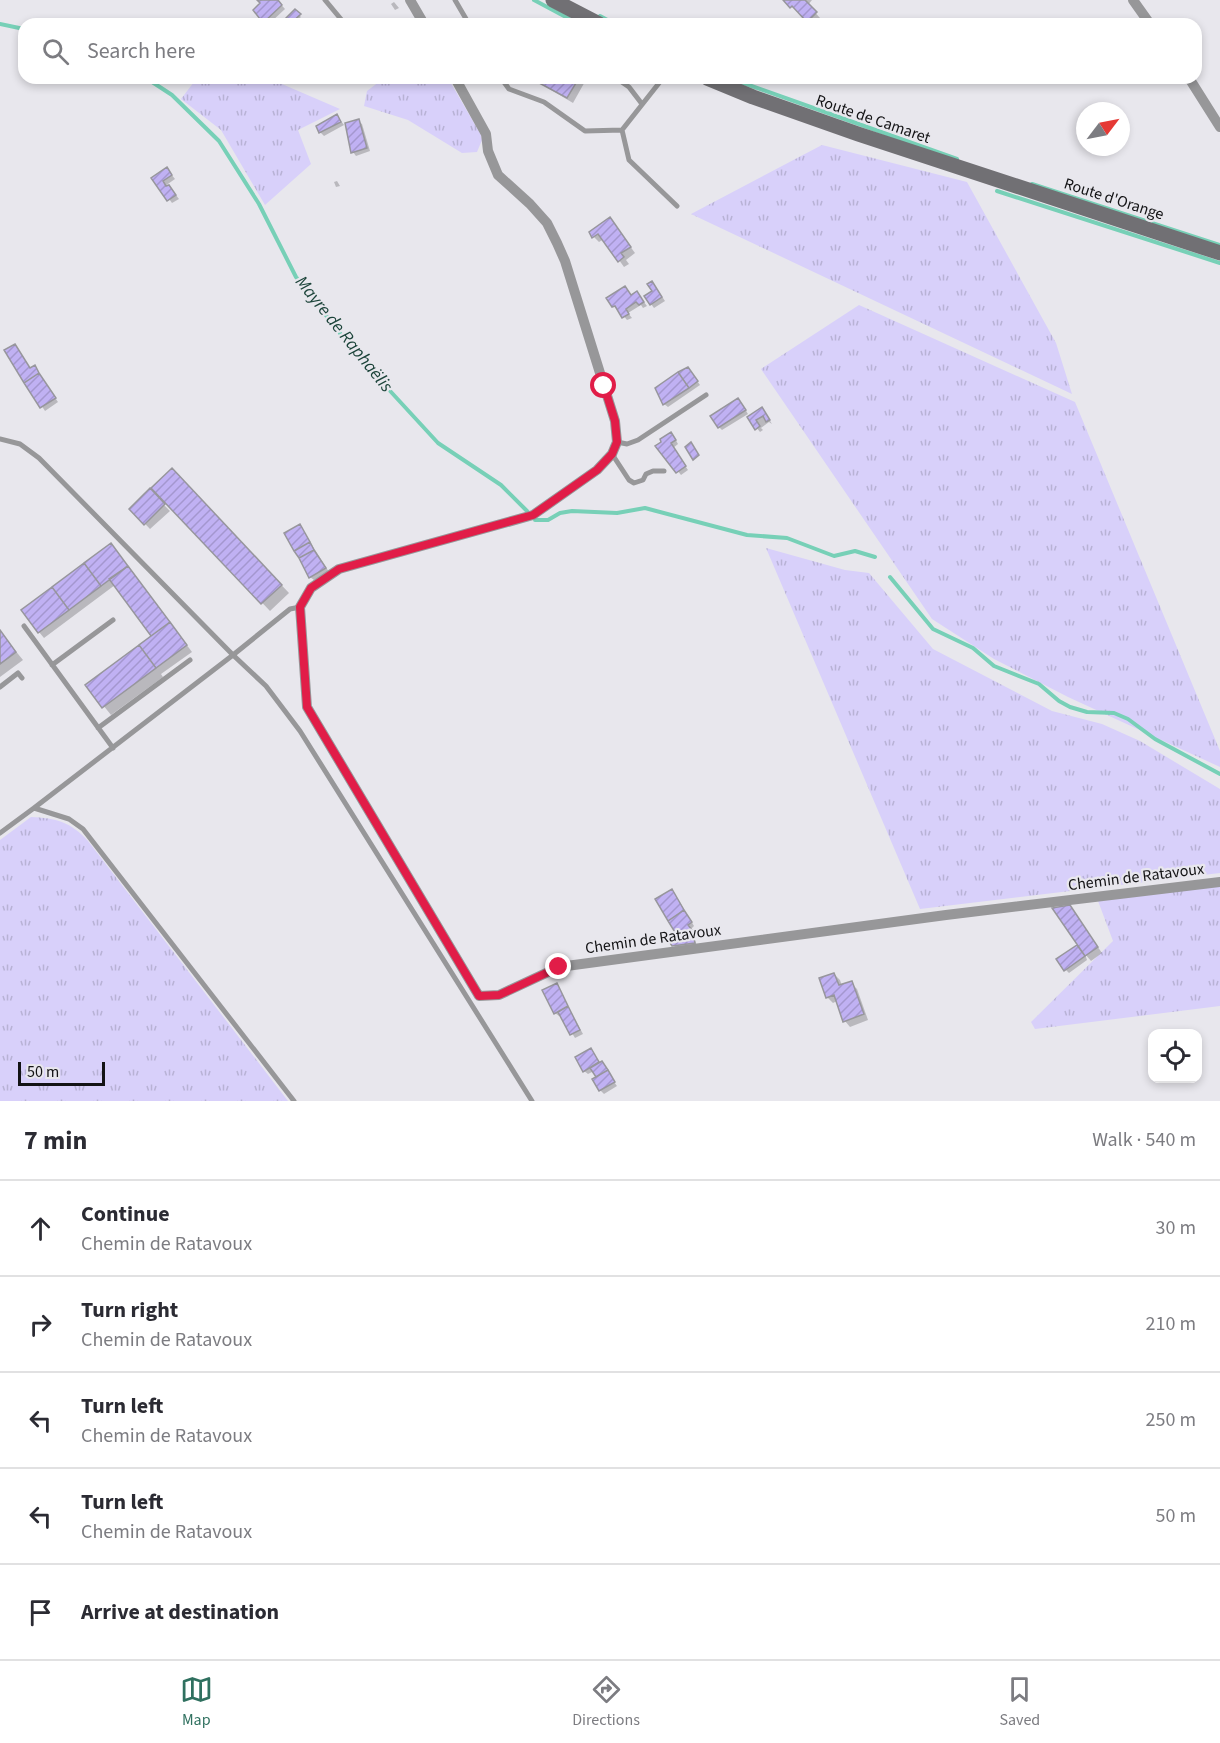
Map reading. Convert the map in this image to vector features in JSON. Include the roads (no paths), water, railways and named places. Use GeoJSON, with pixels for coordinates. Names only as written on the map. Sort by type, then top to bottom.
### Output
{"type":"FeatureCollection","features":[{"type":"Feature","properties":{"kind":"main road"},"geometry":{"type":"LineString","coordinates":[[553,0],[588,18]]}},
{"type":"Feature","properties":{"kind":"main road","name":"Route de Camaret"},"geometry":{"type":"LineString","coordinates":[[723,84],[826,123],[996,180]]}},
{"type":"Feature","properties":{"kind":"main road","name":"Route d'Orange"},"geometry":{"type":"LineString","coordinates":[[996,180],[1220,253]]}},
{"type":"Feature","properties":{"kind":"street"},"geometry":{"type":"LineString","coordinates":[[410,0],[420,18]]}},
{"type":"Feature","properties":{"kind":"street"},"geometry":{"type":"LineString","coordinates":[[1133,0],[1146,18]]}},
{"type":"Feature","properties":{"kind":"street"},"geometry":{"type":"LineString","coordinates":[[300,607],[311,588],[339,569],[533,515],[597,470],[612,454],[617,442],[615,421],[565,261],[547,223],[498,175],[488,151],[486,134],[458,84]]}},
{"type":"Feature","properties":{"kind":"street"},"geometry":{"type":"LineString","coordinates":[[1193,84],[1220,127]]}},
{"type":"Feature","properties":{"kind":"street","name":"Chemin de Ratavoux"},"geometry":{"type":"LineString","coordinates":[[300,607],[307,707],[479,996],[499,995],[559,967],[1220,882]]}},
{"type":"Feature","properties":{"kind":"lane"},"geometry":{"type":"LineString","coordinates":[[325,0],[340,18]]}},
{"type":"Feature","properties":{"kind":"lane"},"geometry":{"type":"LineString","coordinates":[[455,0],[466,18]]}},
{"type":"Feature","properties":{"kind":"lane"},"geometry":{"type":"LineString","coordinates":[[505,84],[509,89],[544,102],[585,131],[622,130]]}},
{"type":"Feature","properties":{"kind":"lane"},"geometry":{"type":"LineString","coordinates":[[625,84],[642,104]]}},
{"type":"Feature","properties":{"kind":"lane"},"geometry":{"type":"LineString","coordinates":[[622,130],[658,84]]}},
{"type":"Feature","properties":{"kind":"lane"},"geometry":{"type":"LineString","coordinates":[[622,130],[629,160],[677,206]]}},
{"type":"Feature","properties":{"kind":"lane"},"geometry":{"type":"LineString","coordinates":[[617,442],[627,444],[638,440],[706,395]]}},
{"type":"Feature","properties":{"kind":"lane"},"geometry":{"type":"LineString","coordinates":[[0,439],[20,444],[39,458],[232,655],[266,686],[300,731],[532,1101]]}},
{"type":"Feature","properties":{"kind":"lane"},"geometry":{"type":"LineString","coordinates":[[612,454],[629,480],[634,483],[643,480],[646,474],[653,471],[664,471]]}},
{"type":"Feature","properties":{"kind":"lane"},"geometry":{"type":"LineString","coordinates":[[0,833],[113,748],[290,609],[300,607]]}},
{"type":"Feature","properties":{"kind":"lane"},"geometry":{"type":"LineString","coordinates":[[52,665],[113,620]]}},
{"type":"Feature","properties":{"kind":"lane"},"geometry":{"type":"LineString","coordinates":[[24,626],[113,748]]}},
{"type":"Feature","properties":{"kind":"lane"},"geometry":{"type":"LineString","coordinates":[[98,728],[190,660]]}},
{"type":"Feature","properties":{"kind":"lane"},"geometry":{"type":"LineString","coordinates":[[0,687],[18,673],[22,678]]}},
{"type":"Feature","properties":{"kind":"lane"},"geometry":{"type":"LineString","coordinates":[[34,808],[69,819],[83,829],[294,1101]]}},
{"type":"Feature","properties":{"kind":"waterway"},"geometry":{"type":"LineString","coordinates":[[534,0],[568,18]]}},
{"type":"Feature","properties":{"kind":"waterway"},"geometry":{"type":"LineString","coordinates":[[600,16],[604,18]]}},
{"type":"Feature","properties":{"kind":"waterway","name":"Mayre de Raphaëlis"},"geometry":{"type":"LineString","coordinates":[[0,24],[18,28]]}},
{"type":"Feature","properties":{"kind":"waterway","name":"Mayre de Raphaëlis"},"geometry":{"type":"LineString","coordinates":[[155,84],[172,95],[219,141],[259,204],[296,277],[357,355],[438,443],[501,485],[527,511]]}},
{"type":"Feature","properties":{"kind":"waterway"},"geometry":{"type":"LineString","coordinates":[[746,84],[957,159]]}},
{"type":"Feature","properties":{"kind":"waterway"},"geometry":{"type":"LineString","coordinates":[[1032,184],[1220,245]]}},
{"type":"Feature","properties":{"kind":"waterway"},"geometry":{"type":"LineString","coordinates":[[997,191],[1220,263]]}},
{"type":"Feature","properties":{"kind":"waterway","name":"Mayre de Raphaëlis"},"geometry":{"type":"LineString","coordinates":[[535,520],[548,520],[560,513],[572,511],[617,513],[645,508],[747,535],[787,538],[834,556],[855,551],[875,557]]}},
{"type":"Feature","properties":{"kind":"waterway","name":"Mayre de Raphaëlis"},"geometry":{"type":"LineString","coordinates":[[890,577],[933,629],[973,648],[994,666],[1039,684],[1070,707],[1087,712],[1114,713],[1128,719],[1155,739],[1220,774]]}}]}
